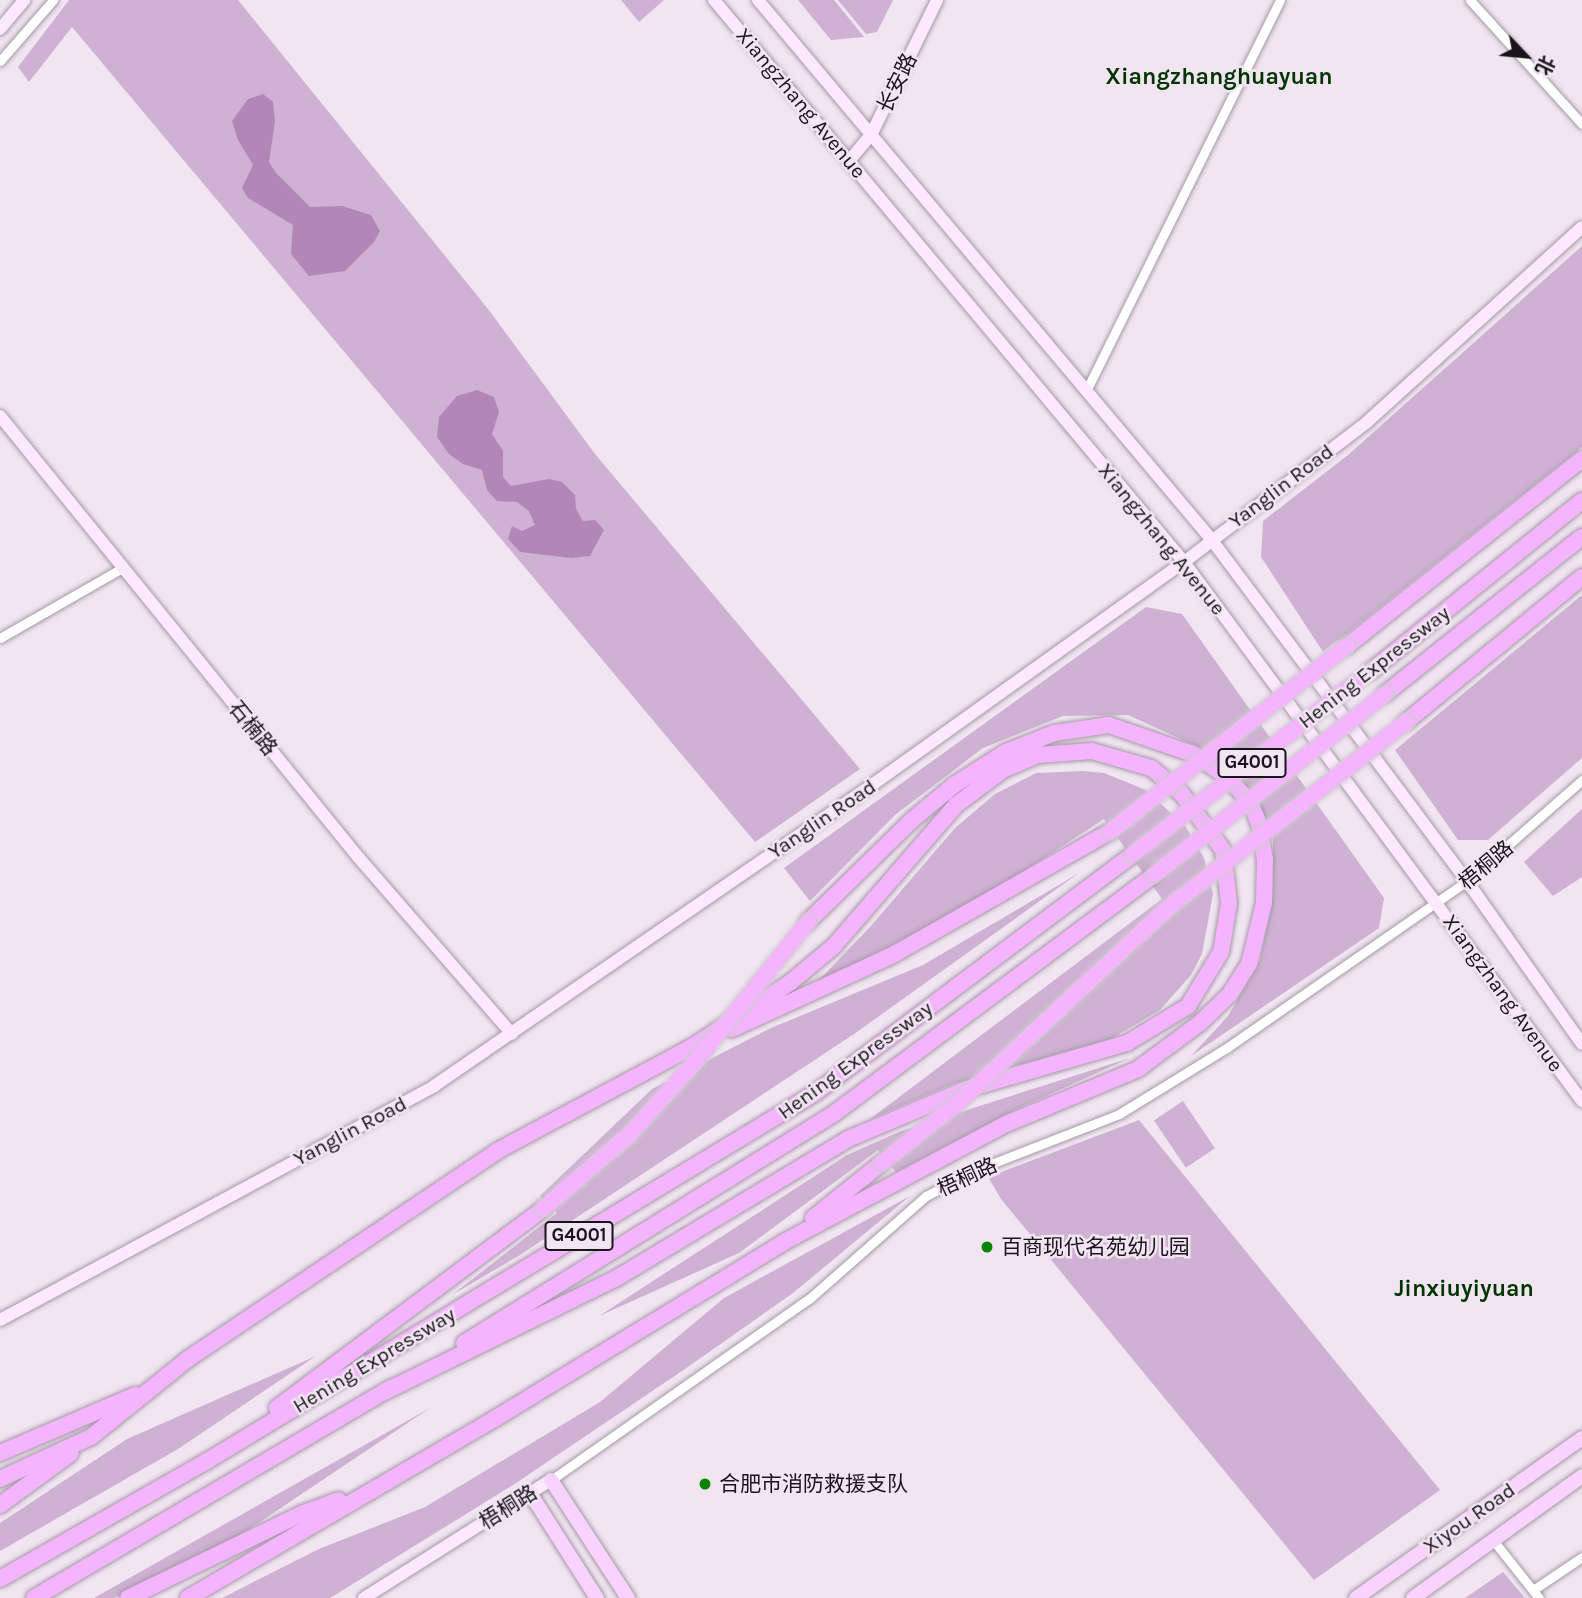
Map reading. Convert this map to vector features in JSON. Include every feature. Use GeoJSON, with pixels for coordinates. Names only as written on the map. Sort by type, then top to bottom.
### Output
{"type":"FeatureCollection","features":[{"type":"Feature","properties":{"kind":"highway"},"geometry":{"type":"LineString","coordinates":[[0,1505],[91,1437],[188,1359],[497,1151],[692,1046],[891,956],[1111,831],[1582,459]]}},
{"type":"Feature","properties":{"kind":"highway","name":"Hening Expressway"},"geometry":{"type":"LineString","coordinates":[[0,1579],[207,1461],[815,1093],[1371,671],[1582,501]]}},
{"type":"Feature","properties":{"kind":"highway","name":"Hening Expressway"},"geometry":{"type":"LineString","coordinates":[[34,1598],[384,1392],[832,1115],[1155,874],[1582,537]]}},
{"type":"Feature","properties":{"kind":"highway"},"geometry":{"type":"LineString","coordinates":[[784,1242],[959,1102],[1168,908],[1406,722],[1582,576]]}},
{"type":"Feature","properties":{"kind":"highway"},"geometry":{"type":"LineString","coordinates":[[188,1598],[496,1418],[784,1242],[1006,1124],[1138,1069],[1200,1023],[1230,994],[1249,964],[1264,904],[1265,860],[1259,824],[1250,802],[1226,776],[1193,754],[1109,725],[1054,733],[1006,752],[954,785],[911,821],[808,922],[695,1062],[630,1134],[544,1208],[207,1461]]}},
{"type":"Feature","properties":{"kind":"highway"},"geometry":{"type":"LineString","coordinates":[[384,1392],[615,1279],[848,1139],[964,1090],[1127,1043],[1188,1006],[1221,952],[1229,903],[1223,850],[1181,793],[1151,768],[1092,751],[1038,755],[1003,770],[956,806],[834,946],[802,973],[692,1046]]}},
{"type":"Feature","properties":{"kind":"highway"},"geometry":{"type":"LineString","coordinates":[[0,1453],[157,1385]]}},
{"type":"Feature","properties":{"kind":"highway"},"geometry":{"type":"LineString","coordinates":[[0,1479],[91,1437]]}},
{"type":"Feature","properties":{"kind":"highway"},"geometry":{"type":"LineString","coordinates":[[128,1598],[301,1514],[378,1485]]}},
{"type":"Feature","properties":{"kind":"main road","name":"Xiyou Road"},"geometry":{"type":"LineString","coordinates":[[1356,1598],[1582,1438]]}},
{"type":"Feature","properties":{"kind":"main road","name":"Xiyou Road"},"geometry":{"type":"LineString","coordinates":[[1413,1598],[1582,1476]]}},
{"type":"Feature","properties":{"kind":"main road"},"geometry":{"type":"LineString","coordinates":[[551,1480],[628,1598]]}},
{"type":"Feature","properties":{"kind":"main road"},"geometry":{"type":"LineString","coordinates":[[530,1493],[597,1598]]}},
{"type":"Feature","properties":{"kind":"street"},"geometry":{"type":"LineString","coordinates":[[0,29],[24,0]]}},
{"type":"Feature","properties":{"kind":"street"},"geometry":{"type":"LineString","coordinates":[[0,61],[53,0]]}},
{"type":"Feature","properties":{"kind":"street","name":"Xiangzhang Avenue"},"geometry":{"type":"LineString","coordinates":[[714,0],[1184,562],[1582,1101]]}},
{"type":"Feature","properties":{"kind":"street","name":"Xiangzhang Avenue"},"geometry":{"type":"LineString","coordinates":[[758,0],[1211,539],[1467,881],[1582,1044]]}},
{"type":"Feature","properties":{"kind":"street","name":"长安路"},"geometry":{"type":"LineString","coordinates":[[849,161],[871,135],[937,0]]}},
{"type":"Feature","properties":{"kind":"street"},"geometry":{"type":"LineString","coordinates":[[1086,391],[1280,0]]}},
{"type":"Feature","properties":{"kind":"street"},"geometry":{"type":"LineString","coordinates":[[1469,0],[1582,124]]}},
{"type":"Feature","properties":{"kind":"street","name":"Yanglin Road"},"geometry":{"type":"LineString","coordinates":[[0,1320],[434,1086],[512,1034],[875,783],[1184,562],[1367,422],[1582,227]]}},
{"type":"Feature","properties":{"kind":"street","name":"石楠路"},"geometry":{"type":"LineString","coordinates":[[0,416],[359,858],[512,1034]]}},
{"type":"Feature","properties":{"kind":"street"},"geometry":{"type":"LineString","coordinates":[[0,638],[122,568]]}},
{"type":"Feature","properties":{"kind":"street","name":"梧桐路"},"geometry":{"type":"LineString","coordinates":[[364,1598],[551,1480],[808,1298],[926,1196],[974,1171],[1118,1114],[1228,1047],[1437,904],[1582,780]]}},
{"type":"Feature","properties":{"kind":"street"},"geometry":{"type":"LineString","coordinates":[[1493,1540],[1536,1594],[1582,1556]]}},
{"type":"Feature","properties":{"kind":"shaded area"},"geometry":{"type":"Polygon","coordinates":[[[69,0],[238,0],[488,309],[595,454],[860,769],[755,842],[72,27],[29,82],[18,67],[69,0]]]}},
{"type":"Feature","properties":{"kind":"shaded area"},"geometry":{"type":"Polygon","coordinates":[[[621,0],[664,0],[639,22],[621,0]]]}},
{"type":"Feature","properties":{"kind":"shaded area"},"geometry":{"type":"Polygon","coordinates":[[[798,0],[834,0],[864,37],[831,40],[798,0]]]}},
{"type":"Feature","properties":{"kind":"shaded area"},"geometry":{"type":"Polygon","coordinates":[[[838,0],[893,0],[877,32],[866,34],[838,0]]]}},
{"type":"Feature","properties":{"kind":"shaded area"},"geometry":{"type":"Polygon","coordinates":[[[263,94],[273,102],[275,121],[269,162],[276,173],[310,207],[342,206],[371,215],[380,231],[374,242],[345,271],[309,276],[291,254],[293,225],[248,198],[242,188],[253,165],[238,140],[232,121],[248,99],[263,94]]]}},
{"type":"Feature","properties":{"kind":"shaded area"},"geometry":{"type":"Polygon","coordinates":[[[1582,246],[1582,447],[1323,652],[1261,557],[1263,521],[1348,455],[1582,246]]]}},
{"type":"Feature","properties":{"kind":"shaded area"},"geometry":{"type":"Polygon","coordinates":[[[477,390],[494,397],[499,412],[492,434],[503,451],[503,477],[511,486],[549,479],[562,482],[575,495],[576,509],[583,521],[595,520],[604,530],[590,556],[571,558],[520,552],[508,539],[512,526],[522,531],[535,525],[529,511],[517,502],[497,501],[487,490],[482,470],[463,464],[449,454],[437,437],[439,417],[457,396],[477,390]]]}},
{"type":"Feature","properties":{"kind":"shaded area"},"geometry":{"type":"Polygon","coordinates":[[[1582,595],[1582,758],[1488,840],[1458,840],[1395,750],[1582,595]]]}},
{"type":"Feature","properties":{"kind":"shaded area"},"geometry":{"type":"Polygon","coordinates":[[[1146,607],[1182,614],[1384,898],[1379,928],[1191,1056],[1228,1016],[1260,961],[1273,896],[1273,832],[1245,784],[1194,745],[1128,715],[1063,716],[983,748],[895,815],[810,901],[784,868],[1146,607]]]}},
{"type":"Feature","properties":{"kind":"shaded area"},"geometry":{"type":"Polygon","coordinates":[[[1036,773],[1104,773],[1146,790],[1186,827],[1204,858],[1213,894],[1202,954],[1191,975],[1160,1010],[1111,1039],[955,1083],[870,1119],[1162,899],[1104,819],[970,906],[816,983],[870,927],[955,828],[995,794],[1036,773]]]}},
{"type":"Feature","properties":{"kind":"shaded area"},"geometry":{"type":"Polygon","coordinates":[[[1582,809],[1582,877],[1553,896],[1524,862],[1582,809]]]}},
{"type":"Feature","properties":{"kind":"shaded area"},"geometry":{"type":"Polygon","coordinates":[[[1079,873],[854,1034],[520,1255],[452,1295],[557,1213],[540,1196],[652,1089],[771,1028],[923,965],[1079,873]]]}},
{"type":"Feature","properties":{"kind":"shaded area"},"geometry":{"type":"Polygon","coordinates":[[[1130,1058],[1017,1109],[896,1172],[878,1150],[739,1253],[599,1316],[847,1155],[901,1131],[1130,1058]]]}},
{"type":"Feature","properties":{"kind":"shaded area"},"geometry":{"type":"Polygon","coordinates":[[[1183,1101],[1215,1148],[1186,1168],[1154,1121],[1183,1101]]]}},
{"type":"Feature","properties":{"kind":"shaded area"},"geometry":{"type":"Polygon","coordinates":[[[1139,1120],[1440,1490],[1314,1580],[1001,1199],[988,1177],[1139,1120]]]}},
{"type":"Feature","properties":{"kind":"shaded area"},"geometry":{"type":"Polygon","coordinates":[[[910,1196],[793,1293],[682,1371],[513,1485],[330,1598],[222,1598],[319,1549],[425,1507],[600,1402],[724,1298],[910,1196]]]}},
{"type":"Feature","properties":{"kind":"shaded area"},"geometry":{"type":"Polygon","coordinates":[[[316,1356],[178,1449],[0,1551],[0,1523],[127,1439],[316,1356]]]}},
{"type":"Feature","properties":{"kind":"shaded area"},"geometry":{"type":"Polygon","coordinates":[[[430,1408],[239,1536],[114,1598],[94,1598],[430,1408]]]}},
{"type":"Feature","properties":{"kind":"shaded area"},"geometry":{"type":"Polygon","coordinates":[[[1503,1572],[1525,1598],[1465,1598],[1503,1572]]]}},
{"type":"Feature","properties":{"kind":"place","name":"百商现代名苑幼儿园"},"geometry":{"type":"Point","coordinates":[987,1247]}},
{"type":"Feature","properties":{"kind":"place","name":"合肥市消防救援支队"},"geometry":{"type":"Point","coordinates":[705,1484]}},
{"type":"Feature","properties":{"kind":"district","name":"Xiangzhanghuayuan"},"geometry":{"type":"Point","coordinates":[1219,77]}},
{"type":"Feature","properties":{"kind":"district","name":"Jinxiuyiyuan"},"geometry":{"type":"Point","coordinates":[1464,1289]}}]}
